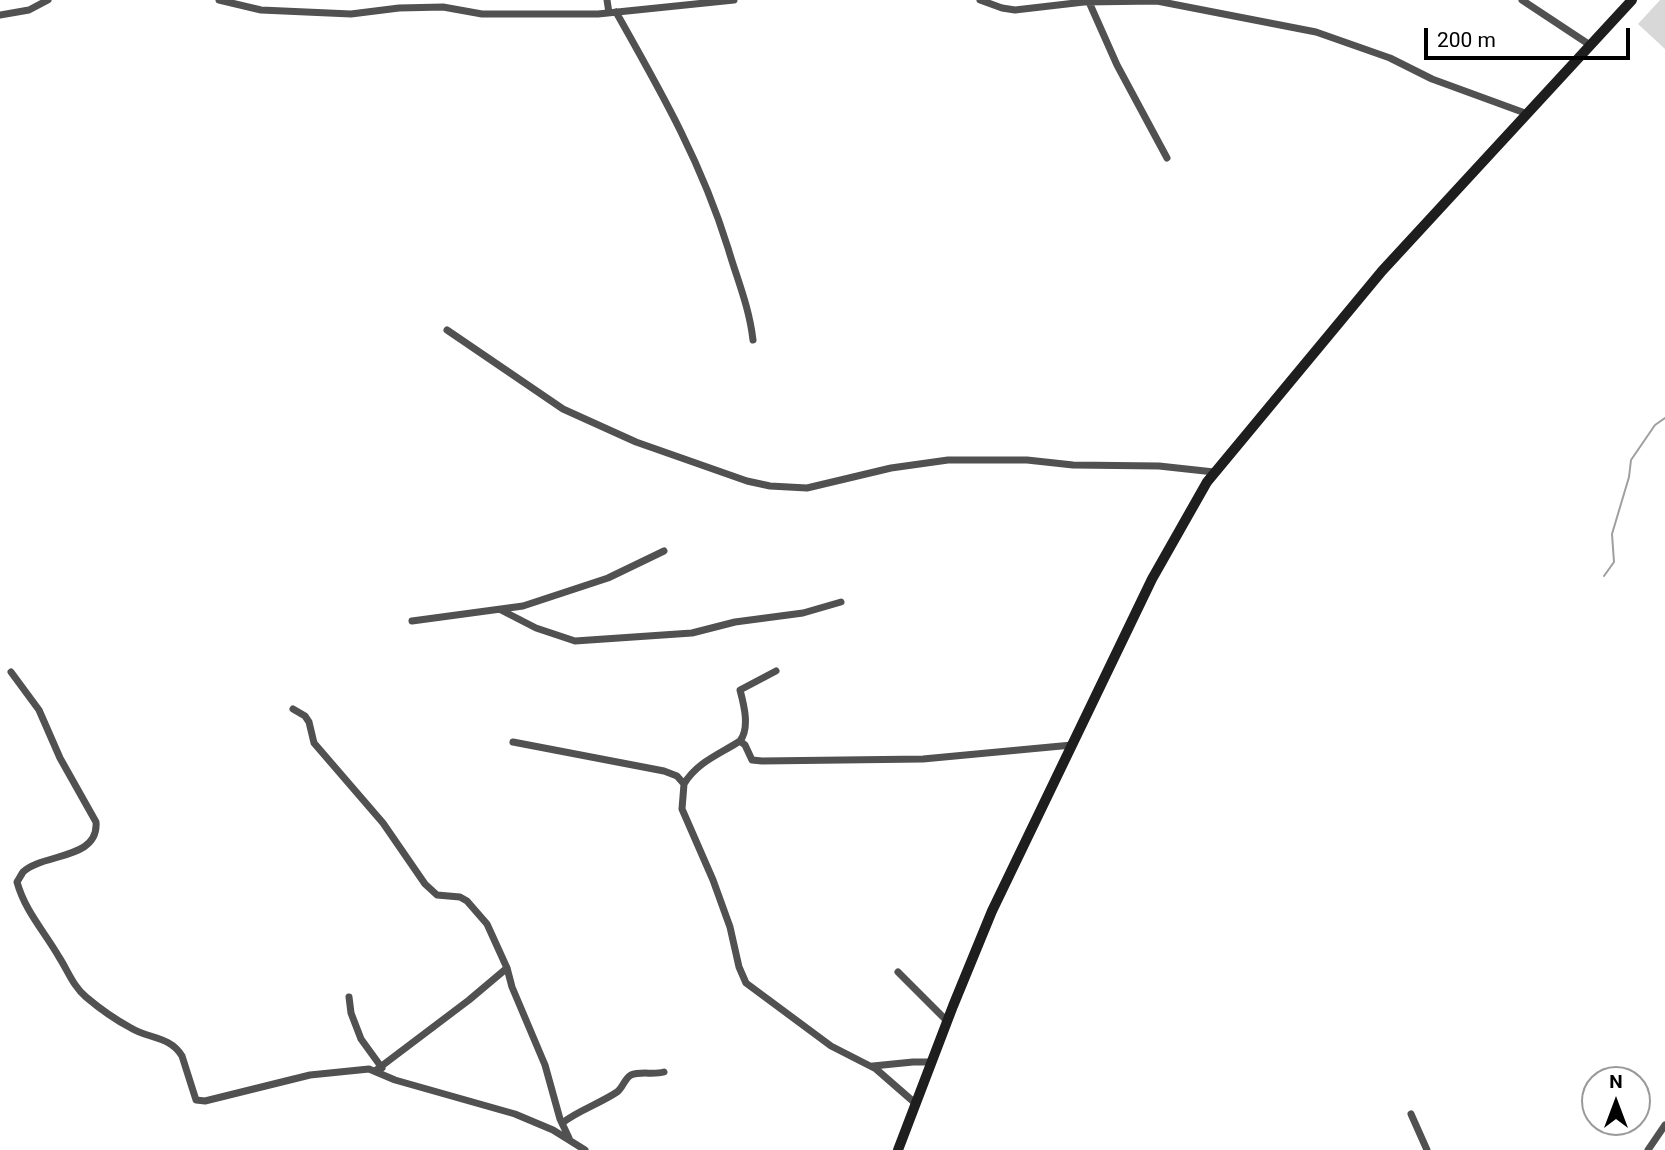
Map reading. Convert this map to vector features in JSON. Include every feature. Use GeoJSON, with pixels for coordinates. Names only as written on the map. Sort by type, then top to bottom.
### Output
{"type":"FeatureCollection","features":[{"type":"Feature","properties":{"kind":"street"},"geometry":{"type":"LineString","coordinates":[[0,15],[29,10],[48,0]]}},
{"type":"Feature","properties":{"kind":"street"},"geometry":{"type":"LineString","coordinates":[[219,0],[244,8],[351,14],[399,8],[443,8],[482,13],[612,13],[734,0]]}},
{"type":"Feature","properties":{"kind":"street"},"geometry":{"type":"LineString","coordinates":[[607,0],[685,137],[703,177],[744,292],[753,340]]}},
{"type":"Feature","properties":{"kind":"street"},"geometry":{"type":"LineString","coordinates":[[980,0],[992,6],[1015,10],[1068,2],[1157,1],[1316,32],[1391,58],[1432,79],[1525,113]]}},
{"type":"Feature","properties":{"kind":"street"},"geometry":{"type":"LineString","coordinates":[[1522,0],[1590,45]]}},
{"type":"Feature","properties":{"kind":"street"},"geometry":{"type":"LineString","coordinates":[[898,1150],[930,1062],[992,911],[1152,579],[1214,472],[1381,271],[1632,0]]}},
{"type":"Feature","properties":{"kind":"street"},"geometry":{"type":"LineString","coordinates":[[1088,2],[1117,65],[1167,158]]}},
{"type":"Feature","properties":{"kind":"street"},"geometry":{"type":"LineString","coordinates":[[447,330],[563,409],[636,442],[747,481],[770,486],[807,488],[891,468],[948,460],[1027,460],[1073,465],[1159,466],[1214,472]]}},
{"type":"Feature","properties":{"kind":"street"},"geometry":{"type":"LineString","coordinates":[[412,621],[501,610],[552,598],[608,578],[664,551]]}},
{"type":"Feature","properties":{"kind":"street"},"geometry":{"type":"LineString","coordinates":[[501,610],[536,628],[575,641],[692,633],[735,622],[803,613],[841,602]]}},
{"type":"Feature","properties":{"kind":"street"},"geometry":{"type":"LineString","coordinates":[[776,671],[740,690],[744,705],[745,734],[740,741],[706,761],[690,775],[684,784],[681,809],[713,880],[746,983],[831,1046],[872,1066],[915,1103]]}},
{"type":"Feature","properties":{"kind":"street"},"geometry":{"type":"LineString","coordinates":[[11,672],[39,710],[60,758],[96,822],[97,833],[79,850],[24,871],[17,882],[21,896],[32,918],[86,997],[132,1029],[167,1041],[178,1049],[194,1097],[198,1101],[310,1075],[378,1068],[507,968]]}},
{"type":"Feature","properties":{"kind":"street"},"geometry":{"type":"LineString","coordinates":[[293,709],[305,716],[314,743],[383,823],[425,884],[437,895],[460,897],[477,911],[487,924],[545,1065],[562,1123],[570,1139]]}},
{"type":"Feature","properties":{"kind":"street"},"geometry":{"type":"LineString","coordinates":[[513,741],[664,771],[677,776],[690,775]]}},
{"type":"Feature","properties":{"kind":"street"},"geometry":{"type":"LineString","coordinates":[[740,741],[752,760],[762,761],[923,759],[1072,745]]}},
{"type":"Feature","properties":{"kind":"street"},"geometry":{"type":"LineString","coordinates":[[677,776],[684,784]]}},
{"type":"Feature","properties":{"kind":"street"},"geometry":{"type":"LineString","coordinates":[[898,972],[947,1021]]}},
{"type":"Feature","properties":{"kind":"street"},"geometry":{"type":"LineString","coordinates":[[349,997],[351,1013],[360,1039],[384,1075],[515,1114],[570,1139],[585,1150]]}},
{"type":"Feature","properties":{"kind":"street"},"geometry":{"type":"LineString","coordinates":[[872,1066],[930,1062]]}},
{"type":"Feature","properties":{"kind":"street"},"geometry":{"type":"LineString","coordinates":[[562,1123],[618,1091],[627,1077],[633,1074],[654,1075],[664,1072]]}},
{"type":"Feature","properties":{"kind":"street"},"geometry":{"type":"LineString","coordinates":[[1411,1114],[1427,1150]]}},
{"type":"Feature","properties":{"kind":"street"},"geometry":{"type":"LineString","coordinates":[[1648,1150],[1665,1125]]}},
{"type":"Feature","properties":{"kind":"shaded area"},"geometry":{"type":"Polygon","coordinates":[[[1660,0],[1665,0],[1665,49],[1638,24],[1660,0]]]}},
{"type":"Feature","properties":{"kind":"waterway"},"geometry":{"type":"LineString","coordinates":[[1604,576],[1614,562],[1612,534],[1629,477],[1631,460],[1655,425],[1665,418]]}}]}
